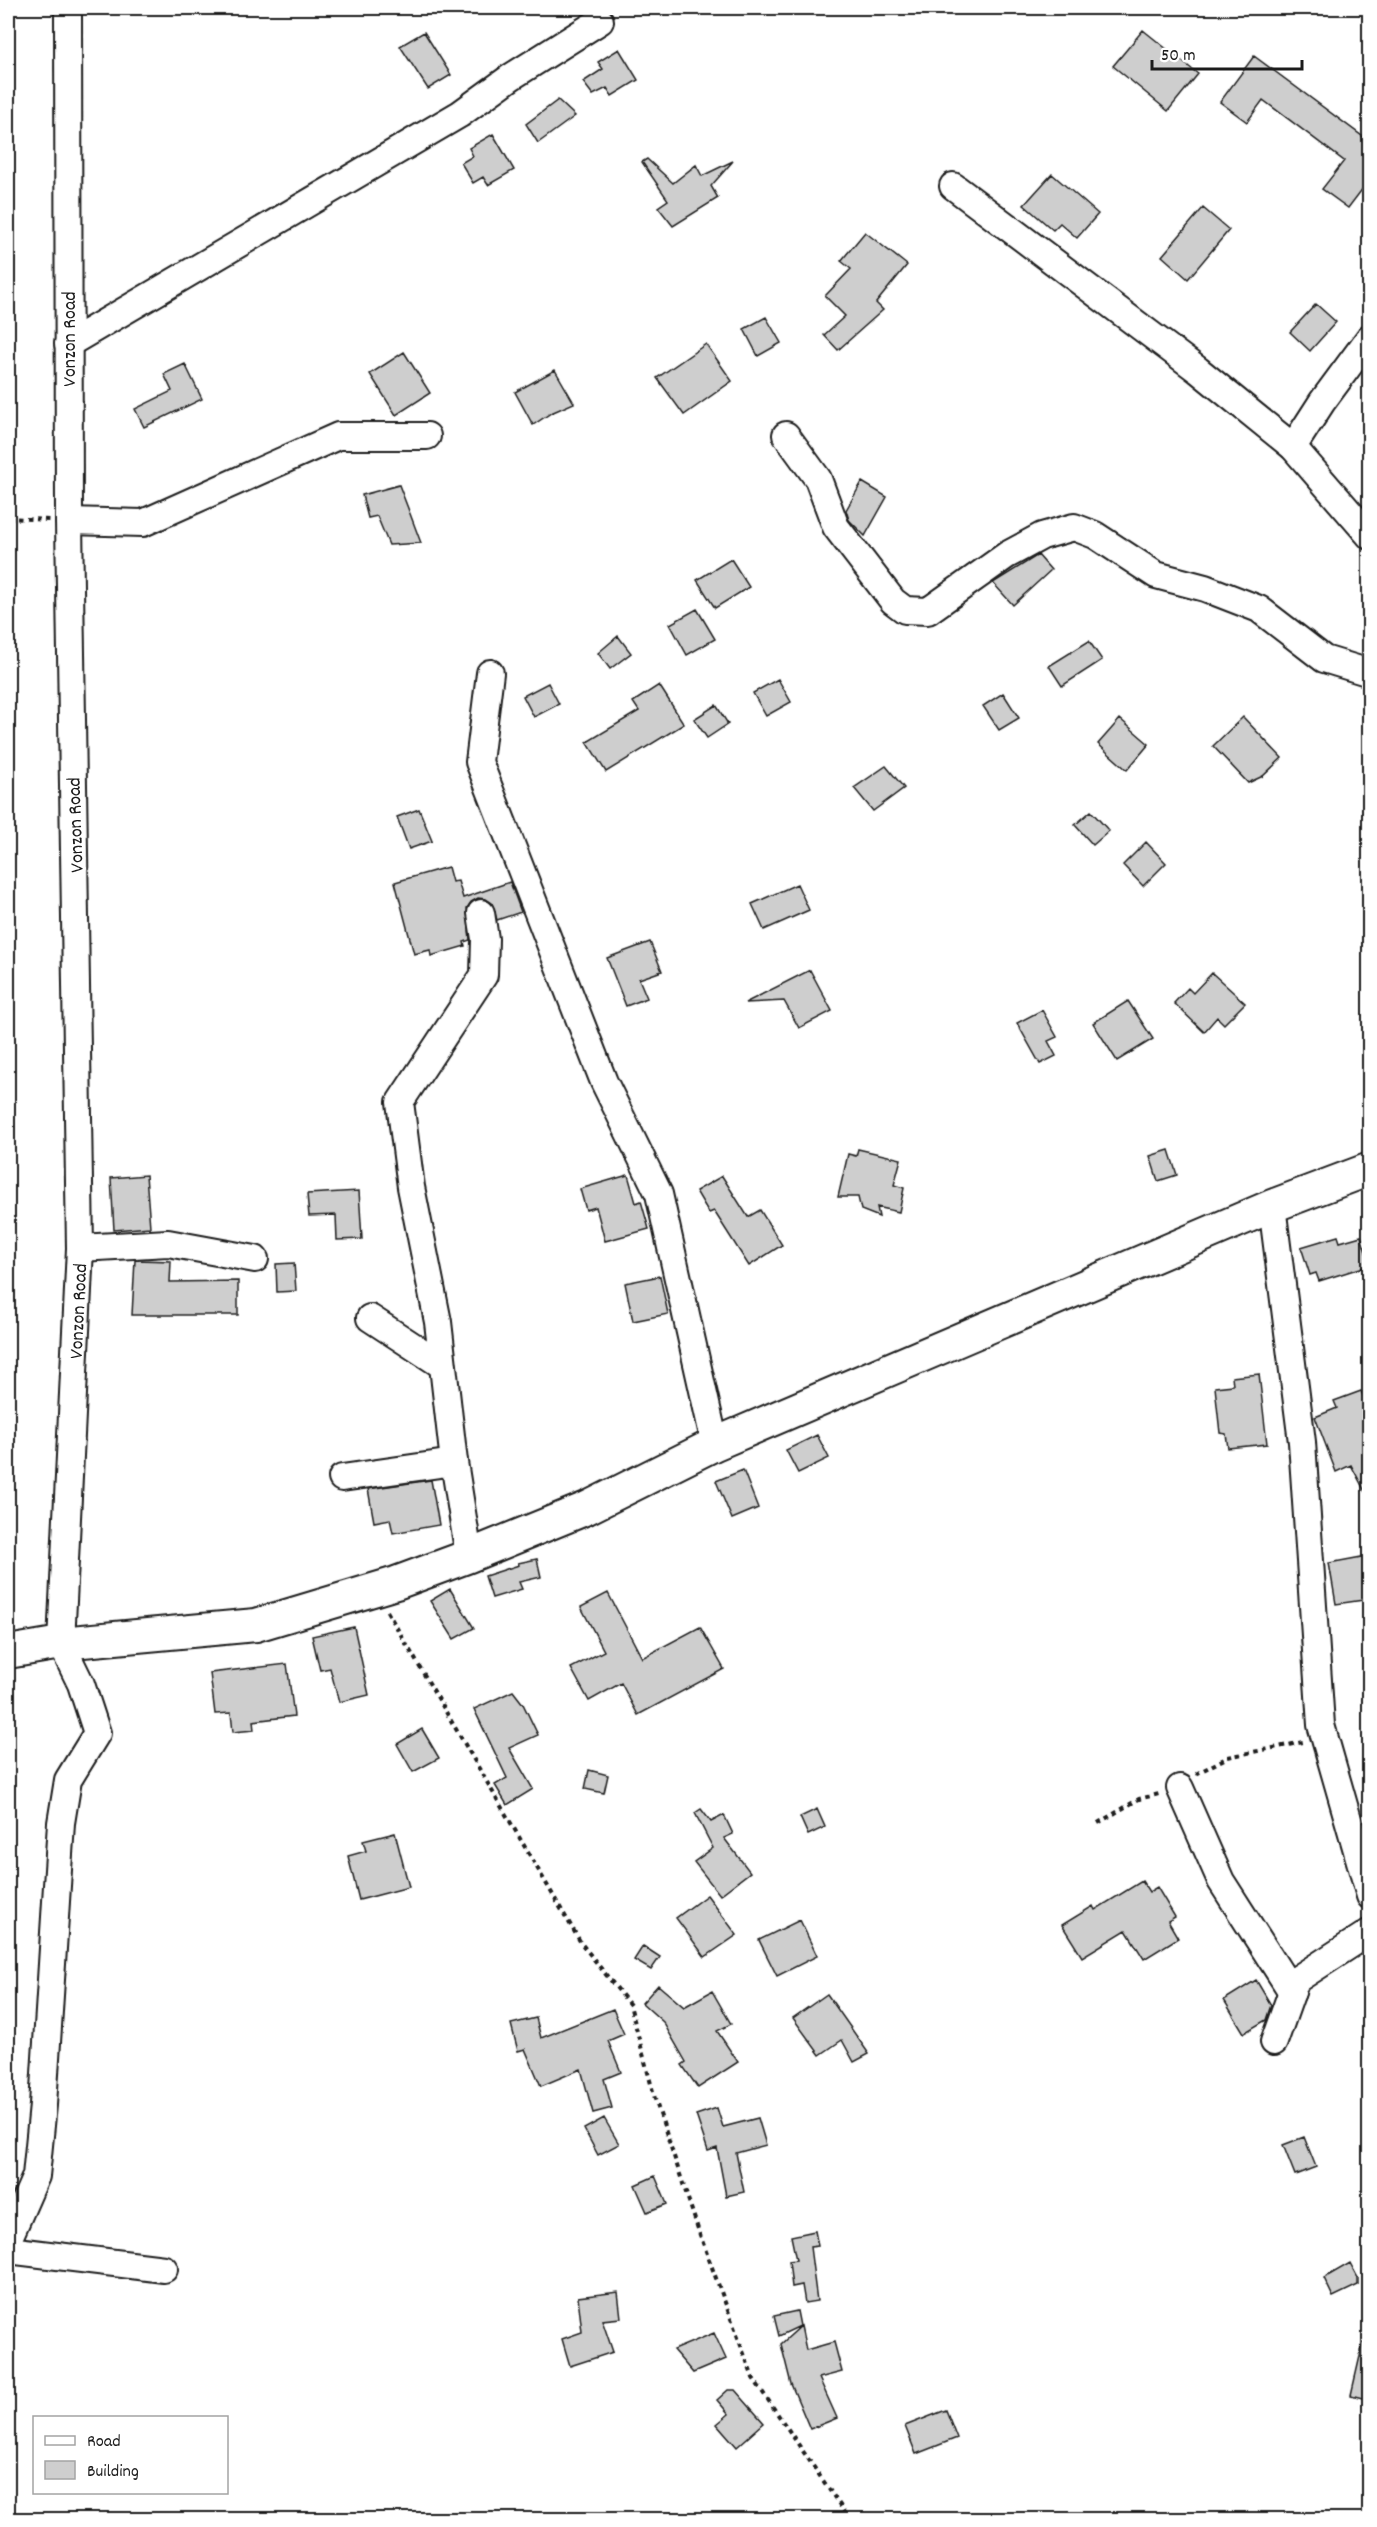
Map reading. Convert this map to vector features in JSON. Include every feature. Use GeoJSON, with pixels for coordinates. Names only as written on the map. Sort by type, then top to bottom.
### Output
{"type":"FeatureCollection","features":[{"type":"Feature","properties":{"kind":"main road"},"geometry":{"type":"LineString","coordinates":[[8,1652],[61,1643],[256,1625],[375,1589],[469,1556],[587,1508],[715,1444],[1272,1206],[1370,1169]]}},
{"type":"Feature","properties":{"kind":"street","name":"Vonzon Road"},"geometry":{"type":"LineString","coordinates":[[61,1643],[80,1248],[69,521],[68,8]]}},
{"type":"Feature","properties":{"kind":"street"},"geometry":{"type":"LineString","coordinates":[[68,344],[460,114],[511,77],[600,21]]}},
{"type":"Feature","properties":{"kind":"street"},"geometry":{"type":"LineString","coordinates":[[953,186],[1198,370],[1293,447],[1370,536]]}},
{"type":"Feature","properties":{"kind":"street"},"geometry":{"type":"LineString","coordinates":[[1293,447],[1322,402],[1370,337]]}},
{"type":"Feature","properties":{"kind":"street"},"geometry":{"type":"LineString","coordinates":[[786,435],[818,479],[836,527],[893,601],[905,610],[927,611],[1007,555],[1042,536],[1074,527],[1095,535],[1156,575],[1205,588],[1259,609],[1324,659],[1370,673]]}},
{"type":"Feature","properties":{"kind":"street"},"geometry":{"type":"LineString","coordinates":[[69,521],[142,523],[338,436],[427,436]]}},
{"type":"Feature","properties":{"kind":"street"},"geometry":{"type":"LineString","coordinates":[[490,673],[479,762],[604,1083],[659,1194],[715,1444]]}},
{"type":"Feature","properties":{"kind":"street"},"geometry":{"type":"LineString","coordinates":[[469,1556],[454,1462],[438,1322],[411,1187],[400,1102],[484,975],[481,913]]}},
{"type":"Feature","properties":{"kind":"street"},"geometry":{"type":"LineString","coordinates":[[1272,1206],[1302,1442],[1320,1725],[1370,1896]]}},
{"type":"Feature","properties":{"kind":"street"},"geometry":{"type":"LineString","coordinates":[[80,1248],[168,1243],[255,1259]]}},
{"type":"Feature","properties":{"kind":"street"},"geometry":{"type":"LineString","coordinates":[[370,1318],[442,1365]]}},
{"type":"Feature","properties":{"kind":"street"},"geometry":{"type":"LineString","coordinates":[[342,1478],[454,1462]]}},
{"type":"Feature","properties":{"kind":"street"},"geometry":{"type":"LineString","coordinates":[[8,2240],[36,2176],[43,2105],[61,1823],[68,1780],[97,1733],[81,1684],[61,1643]]}},
{"type":"Feature","properties":{"kind":"street"},"geometry":{"type":"LineString","coordinates":[[1180,1788],[1221,1881],[1292,1992]]}},
{"type":"Feature","properties":{"kind":"street"},"geometry":{"type":"LineString","coordinates":[[1274,2042],[1296,1980],[1370,1932]]}},
{"type":"Feature","properties":{"kind":"street"},"geometry":{"type":"LineString","coordinates":[[8,2250],[164,2269]]}},
{"type":"Feature","properties":{"kind":"path"},"geometry":{"type":"LineString","coordinates":[[8,518],[69,521]]}},
{"type":"Feature","properties":{"kind":"path"},"geometry":{"type":"LineString","coordinates":[[375,1589],[581,1943],[630,2005],[655,2099],[753,2378],[850,2520]]}},
{"type":"Feature","properties":{"kind":"path"},"geometry":{"type":"LineString","coordinates":[[1098,1823],[1139,1799],[1180,1788],[1191,1777],[1227,1757],[1324,1738]]}},
{"type":"Feature","properties":{"kind":"building"},"geometry":{"type":"Polygon","coordinates":[[[1143,30],[1198,74],[1168,111],[1113,66],[1143,30]]]}},
{"type":"Feature","properties":{"kind":"building"},"geometry":{"type":"Polygon","coordinates":[[[424,32],[451,75],[428,89],[400,46],[424,32]]]}},
{"type":"Feature","properties":{"kind":"building"},"geometry":{"type":"Polygon","coordinates":[[[619,49],[638,80],[612,96],[607,88],[593,95],[583,82],[603,69],[598,62],[619,49]]]}},
{"type":"Feature","properties":{"kind":"building"},"geometry":{"type":"Polygon","coordinates":[[[1254,56],[1370,142],[1370,179],[1348,208],[1322,189],[1344,161],[1263,100],[1247,122],[1220,102],[1254,56]]]}},
{"type":"Feature","properties":{"kind":"building"},"geometry":{"type":"Polygon","coordinates":[[[558,100],[575,116],[538,143],[526,124],[558,100]]]}},
{"type":"Feature","properties":{"kind":"building"},"geometry":{"type":"Polygon","coordinates":[[[493,134],[514,170],[488,185],[483,177],[473,183],[461,163],[473,156],[469,148],[493,134]]]}},
{"type":"Feature","properties":{"kind":"building"},"geometry":{"type":"Polygon","coordinates":[[[647,159],[673,183],[696,165],[702,176],[733,161],[711,186],[718,198],[673,226],[658,207],[668,200],[642,162],[647,159]]]}},
{"type":"Feature","properties":{"kind":"building"},"geometry":{"type":"Polygon","coordinates":[[[1052,174],[1098,214],[1077,238],[1060,223],[1053,230],[1024,205],[1052,174]]]}},
{"type":"Feature","properties":{"kind":"building"},"geometry":{"type":"Polygon","coordinates":[[[1203,208],[1229,230],[1188,279],[1162,256],[1203,208]]]}},
{"type":"Feature","properties":{"kind":"building"},"geometry":{"type":"Polygon","coordinates":[[[865,232],[907,265],[876,303],[883,310],[838,350],[824,335],[845,316],[825,296],[851,269],[841,261],[865,232]]]}},
{"type":"Feature","properties":{"kind":"building"},"geometry":{"type":"Polygon","coordinates":[[[1316,304],[1336,322],[1310,351],[1290,332],[1316,304]]]}},
{"type":"Feature","properties":{"kind":"building"},"geometry":{"type":"Polygon","coordinates":[[[766,317],[781,343],[758,356],[744,329],[766,317]]]}},
{"type":"Feature","properties":{"kind":"building"},"geometry":{"type":"Polygon","coordinates":[[[706,344],[732,381],[684,415],[657,378],[706,344]]]}},
{"type":"Feature","properties":{"kind":"building"},"geometry":{"type":"Polygon","coordinates":[[[404,352],[430,393],[396,415],[370,374],[404,352]]]}},
{"type":"Feature","properties":{"kind":"building"},"geometry":{"type":"Polygon","coordinates":[[[185,364],[202,399],[144,427],[135,409],[172,391],[164,374],[185,364]]]}},
{"type":"Feature","properties":{"kind":"building"},"geometry":{"type":"Polygon","coordinates":[[[555,370],[574,403],[551,413],[533,425],[515,392],[555,370]]]}},
{"type":"Feature","properties":{"kind":"building"},"geometry":{"type":"Polygon","coordinates":[[[862,482],[887,497],[865,536],[849,520],[846,510],[862,482]]]}},
{"type":"Feature","properties":{"kind":"building"},"geometry":{"type":"Polygon","coordinates":[[[399,485],[421,543],[389,545],[377,516],[368,518],[362,495],[399,485]]]}},
{"type":"Feature","properties":{"kind":"building"},"geometry":{"type":"Polygon","coordinates":[[[1038,555],[1051,570],[1013,605],[993,583],[1038,555]]]}},
{"type":"Feature","properties":{"kind":"building"},"geometry":{"type":"Polygon","coordinates":[[[731,559],[749,587],[715,608],[697,580],[731,559]]]}},
{"type":"Feature","properties":{"kind":"building"},"geometry":{"type":"Polygon","coordinates":[[[697,609],[715,639],[687,655],[670,624],[697,609]]]}},
{"type":"Feature","properties":{"kind":"building"},"geometry":{"type":"Polygon","coordinates":[[[618,636],[631,653],[610,669],[598,653],[618,636]]]}},
{"type":"Feature","properties":{"kind":"building"},"geometry":{"type":"Polygon","coordinates":[[[1089,641],[1102,660],[1062,686],[1049,666],[1089,641]]]}},
{"type":"Feature","properties":{"kind":"building"},"geometry":{"type":"Polygon","coordinates":[[[778,679],[791,702],[766,716],[753,693],[778,679]]]}},
{"type":"Feature","properties":{"kind":"building"},"geometry":{"type":"Polygon","coordinates":[[[548,683],[559,704],[534,717],[523,696],[548,683]]]}},
{"type":"Feature","properties":{"kind":"building"},"geometry":{"type":"Polygon","coordinates":[[[659,685],[684,724],[606,772],[587,742],[639,711],[633,702],[659,685]]]}},
{"type":"Feature","properties":{"kind":"building"},"geometry":{"type":"Polygon","coordinates":[[[1003,693],[1019,718],[999,730],[983,706],[1003,693]]]}},
{"type":"Feature","properties":{"kind":"building"},"geometry":{"type":"Polygon","coordinates":[[[716,705],[728,724],[707,738],[694,719],[716,705]]]}},
{"type":"Feature","properties":{"kind":"building"},"geometry":{"type":"Polygon","coordinates":[[[1243,717],[1282,758],[1263,776],[1248,783],[1213,746],[1243,717]]]}},
{"type":"Feature","properties":{"kind":"building"},"geometry":{"type":"Polygon","coordinates":[[[1120,719],[1149,744],[1127,770],[1098,744],[1120,719]]]}},
{"type":"Feature","properties":{"kind":"building"},"geometry":{"type":"Polygon","coordinates":[[[886,766],[904,788],[873,811],[854,788],[886,766]]]}},
{"type":"Feature","properties":{"kind":"building"},"geometry":{"type":"Polygon","coordinates":[[[419,809],[432,841],[409,849],[397,817],[419,809]]]}},
{"type":"Feature","properties":{"kind":"building"},"geometry":{"type":"Polygon","coordinates":[[[1091,811],[1109,831],[1093,845],[1075,825],[1091,811]]]}},
{"type":"Feature","properties":{"kind":"building"},"geometry":{"type":"Polygon","coordinates":[[[1146,842],[1166,863],[1143,886],[1123,865],[1146,842]]]}},
{"type":"Feature","properties":{"kind":"building"},"geometry":{"type":"Polygon","coordinates":[[[448,867],[452,882],[458,881],[463,898],[510,882],[521,912],[497,920],[492,903],[478,898],[467,908],[470,940],[464,942],[465,946],[431,956],[430,950],[414,954],[395,882],[448,867]]]}},
{"type":"Feature","properties":{"kind":"building"},"geometry":{"type":"Polygon","coordinates":[[[797,884],[809,910],[764,930],[752,904],[797,884]]]}},
{"type":"Feature","properties":{"kind":"building"},"geometry":{"type":"Polygon","coordinates":[[[650,942],[662,971],[639,979],[647,998],[626,1006],[607,958],[650,942]]]}},
{"type":"Feature","properties":{"kind":"building"},"geometry":{"type":"Polygon","coordinates":[[[810,970],[832,1011],[799,1028],[784,1001],[745,1003],[810,970]]]}},
{"type":"Feature","properties":{"kind":"building"},"geometry":{"type":"Polygon","coordinates":[[[1212,973],[1245,1003],[1224,1024],[1217,1017],[1204,1032],[1174,1003],[1188,988],[1193,993],[1212,973]]]}},
{"type":"Feature","properties":{"kind":"building"},"geometry":{"type":"Polygon","coordinates":[[[1128,1001],[1153,1039],[1117,1061],[1093,1023],[1128,1001]]]}},
{"type":"Feature","properties":{"kind":"building"},"geometry":{"type":"Polygon","coordinates":[[[1042,1010],[1057,1037],[1048,1041],[1056,1056],[1040,1064],[1017,1023],[1042,1010]]]}},
{"type":"Feature","properties":{"kind":"building"},"geometry":{"type":"Polygon","coordinates":[[[858,1149],[901,1159],[894,1185],[904,1188],[899,1212],[877,1207],[879,1217],[861,1210],[858,1197],[838,1197],[848,1154],[856,1156],[858,1149]]]}},
{"type":"Feature","properties":{"kind":"building"},"geometry":{"type":"Polygon","coordinates":[[[1169,1150],[1177,1175],[1158,1181],[1150,1156],[1169,1150]]]}},
{"type":"Feature","properties":{"kind":"building"},"geometry":{"type":"Polygon","coordinates":[[[146,1175],[150,1227],[114,1230],[111,1178],[146,1175]]]}},
{"type":"Feature","properties":{"kind":"building"},"geometry":{"type":"Polygon","coordinates":[[[628,1175],[636,1203],[641,1201],[649,1229],[605,1241],[596,1207],[586,1210],[580,1189],[628,1175]]]}},
{"type":"Feature","properties":{"kind":"building"},"geometry":{"type":"Polygon","coordinates":[[[722,1176],[748,1217],[760,1210],[782,1245],[749,1266],[714,1211],[709,1213],[696,1191],[722,1176]]]}},
{"type":"Feature","properties":{"kind":"building"},"geometry":{"type":"Polygon","coordinates":[[[359,1191],[362,1239],[337,1240],[336,1215],[309,1216],[307,1194],[359,1191]]]}},
{"type":"Feature","properties":{"kind":"building"},"geometry":{"type":"Polygon","coordinates":[[[1338,1236],[1340,1242],[1361,1236],[1370,1265],[1319,1281],[1316,1273],[1310,1275],[1301,1247],[1338,1236]]]}},
{"type":"Feature","properties":{"kind":"building"},"geometry":{"type":"Polygon","coordinates":[[[135,1260],[171,1261],[170,1282],[238,1281],[238,1315],[132,1315],[135,1260]]]}},
{"type":"Feature","properties":{"kind":"building"},"geometry":{"type":"Polygon","coordinates":[[[294,1263],[296,1291],[277,1292],[276,1264],[294,1263]]]}},
{"type":"Feature","properties":{"kind":"building"},"geometry":{"type":"Polygon","coordinates":[[[660,1276],[668,1314],[633,1321],[625,1283],[660,1276]]]}},
{"type":"Feature","properties":{"kind":"building"},"geometry":{"type":"Polygon","coordinates":[[[1259,1374],[1267,1444],[1228,1448],[1226,1434],[1220,1433],[1215,1387],[1233,1385],[1232,1377],[1259,1374]]]}},
{"type":"Feature","properties":{"kind":"building"},"geometry":{"type":"Polygon","coordinates":[[[1361,1391],[1370,1412],[1370,1501],[1351,1465],[1336,1472],[1315,1417],[1337,1408],[1334,1401],[1361,1391]]]}},
{"type":"Feature","properties":{"kind":"building"},"geometry":{"type":"Polygon","coordinates":[[[817,1435],[829,1458],[798,1473],[786,1450],[817,1435]]]}},
{"type":"Feature","properties":{"kind":"building"},"geometry":{"type":"Polygon","coordinates":[[[743,1470],[758,1508],[732,1519],[716,1481],[743,1470]]]}},
{"type":"Feature","properties":{"kind":"building"},"geometry":{"type":"Polygon","coordinates":[[[431,1480],[439,1525],[393,1533],[390,1519],[374,1522],[368,1489],[431,1480]]]}},
{"type":"Feature","properties":{"kind":"building"},"geometry":{"type":"Polygon","coordinates":[[[1367,1556],[1370,1599],[1336,1604],[1329,1563],[1367,1556]]]}},
{"type":"Feature","properties":{"kind":"building"},"geometry":{"type":"Polygon","coordinates":[[[537,1559],[541,1577],[519,1582],[522,1589],[492,1598],[485,1576],[519,1565],[518,1563],[537,1559]]]}},
{"type":"Feature","properties":{"kind":"building"},"geometry":{"type":"Polygon","coordinates":[[[450,1589],[474,1628],[454,1639],[430,1601],[450,1589]]]}},
{"type":"Feature","properties":{"kind":"building"},"geometry":{"type":"Polygon","coordinates":[[[608,1593],[642,1658],[700,1627],[724,1669],[638,1715],[621,1683],[589,1701],[571,1668],[604,1651],[581,1607],[608,1593]]]}},
{"type":"Feature","properties":{"kind":"building"},"geometry":{"type":"Polygon","coordinates":[[[354,1627],[369,1695],[339,1702],[330,1668],[320,1670],[312,1636],[354,1627]]]}},
{"type":"Feature","properties":{"kind":"building"},"geometry":{"type":"Polygon","coordinates":[[[287,1664],[294,1716],[253,1721],[254,1730],[233,1732],[231,1713],[215,1714],[210,1673],[287,1664]]]}},
{"type":"Feature","properties":{"kind":"building"},"geometry":{"type":"Polygon","coordinates":[[[513,1691],[523,1704],[538,1735],[509,1748],[533,1789],[507,1805],[495,1785],[507,1778],[474,1709],[513,1691]]]}},
{"type":"Feature","properties":{"kind":"building"},"geometry":{"type":"Polygon","coordinates":[[[422,1729],[439,1758],[413,1772],[397,1744],[422,1729]]]}},
{"type":"Feature","properties":{"kind":"building"},"geometry":{"type":"Polygon","coordinates":[[[589,1770],[608,1775],[604,1793],[585,1789],[589,1770]]]}},
{"type":"Feature","properties":{"kind":"building"},"geometry":{"type":"Polygon","coordinates":[[[701,1809],[711,1822],[724,1815],[733,1834],[724,1838],[750,1872],[720,1895],[694,1862],[713,1848],[695,1813],[701,1809]]]}},
{"type":"Feature","properties":{"kind":"building"},"geometry":{"type":"Polygon","coordinates":[[[817,1809],[825,1827],[808,1835],[800,1817],[817,1809]]]}},
{"type":"Feature","properties":{"kind":"building"},"geometry":{"type":"Polygon","coordinates":[[[395,1833],[409,1887],[359,1900],[348,1856],[366,1851],[363,1841],[395,1833]]]}},
{"type":"Feature","properties":{"kind":"building"},"geometry":{"type":"Polygon","coordinates":[[[1142,1881],[1149,1892],[1157,1887],[1175,1917],[1168,1921],[1178,1938],[1144,1959],[1126,1930],[1082,1957],[1062,1925],[1093,1906],[1095,1910],[1142,1881]]]}},
{"type":"Feature","properties":{"kind":"building"},"geometry":{"type":"Polygon","coordinates":[[[707,1895],[737,1935],[705,1957],[676,1918],[707,1895]]]}},
{"type":"Feature","properties":{"kind":"building"},"geometry":{"type":"Polygon","coordinates":[[[800,1920],[817,1956],[777,1976],[759,1940],[800,1920]]]}},
{"type":"Feature","properties":{"kind":"building"},"geometry":{"type":"Polygon","coordinates":[[[643,1946],[660,1957],[651,1970],[634,1960],[643,1946]]]}},
{"type":"Feature","properties":{"kind":"building"},"geometry":{"type":"Polygon","coordinates":[[[1256,1980],[1271,2005],[1266,2020],[1244,2033],[1224,2000],[1256,1980]]]}},
{"type":"Feature","properties":{"kind":"building"},"geometry":{"type":"Polygon","coordinates":[[[658,1985],[684,2007],[712,1991],[731,2024],[717,2031],[738,2062],[698,2088],[682,2065],[686,2062],[663,2022],[642,2003],[658,1985]]]}},
{"type":"Feature","properties":{"kind":"building"},"geometry":{"type":"Polygon","coordinates":[[[827,1994],[869,2054],[854,2062],[842,2040],[820,2055],[793,2018],[827,1994]]]}},
{"type":"Feature","properties":{"kind":"building"},"geometry":{"type":"Polygon","coordinates":[[[613,2009],[624,2034],[608,2041],[621,2072],[604,2079],[612,2108],[593,2113],[581,2069],[541,2086],[525,2049],[518,2051],[511,2024],[536,2018],[541,2038],[613,2009]]]}},
{"type":"Feature","properties":{"kind":"building"},"geometry":{"type":"Polygon","coordinates":[[[717,2108],[723,2127],[758,2118],[766,2145],[736,2153],[744,2192],[726,2196],[717,2148],[708,2151],[696,2115],[717,2108]]]}},
{"type":"Feature","properties":{"kind":"building"},"geometry":{"type":"Polygon","coordinates":[[[604,2118],[619,2144],[598,2155],[584,2129],[604,2118]]]}},
{"type":"Feature","properties":{"kind":"building"},"geometry":{"type":"Polygon","coordinates":[[[1304,2137],[1316,2167],[1295,2175],[1283,2145],[1304,2137]]]}},
{"type":"Feature","properties":{"kind":"building"},"geometry":{"type":"Polygon","coordinates":[[[655,2176],[667,2204],[647,2212],[635,2185],[655,2176]]]}},
{"type":"Feature","properties":{"kind":"building"},"geometry":{"type":"Polygon","coordinates":[[[815,2231],[818,2246],[810,2247],[817,2301],[805,2303],[802,2285],[792,2287],[789,2261],[796,2260],[791,2236],[815,2231]]]}},
{"type":"Feature","properties":{"kind":"building"},"geometry":{"type":"Polygon","coordinates":[[[1350,2263],[1358,2278],[1358,2285],[1333,2297],[1324,2278],[1350,2263]]]}},
{"type":"Feature","properties":{"kind":"building"},"geometry":{"type":"Polygon","coordinates":[[[618,2292],[621,2318],[602,2320],[613,2352],[570,2366],[562,2339],[582,2332],[578,2297],[618,2292]]]}},
{"type":"Feature","properties":{"kind":"building"},"geometry":{"type":"Polygon","coordinates":[[[797,2311],[800,2326],[779,2336],[774,2316],[797,2311]]]}},
{"type":"Feature","properties":{"kind":"building"},"geometry":{"type":"Polygon","coordinates":[[[801,2326],[806,2350],[834,2342],[842,2372],[819,2378],[837,2418],[810,2429],[791,2384],[781,2344],[801,2326]]]}},
{"type":"Feature","properties":{"kind":"building"},"geometry":{"type":"Polygon","coordinates":[[[714,2333],[726,2359],[693,2373],[673,2350],[714,2333]]]}},
{"type":"Feature","properties":{"kind":"building"},"geometry":{"type":"Polygon","coordinates":[[[1363,2343],[1370,2343],[1370,2400],[1351,2395],[1363,2343]]]}},
{"type":"Feature","properties":{"kind":"building"},"geometry":{"type":"Polygon","coordinates":[[[728,2390],[735,2390],[764,2423],[737,2447],[717,2424],[729,2414],[717,2400],[728,2390]]]}},
{"type":"Feature","properties":{"kind":"building"},"geometry":{"type":"Polygon","coordinates":[[[946,2410],[957,2438],[916,2454],[905,2426],[946,2410]]]}}]}
